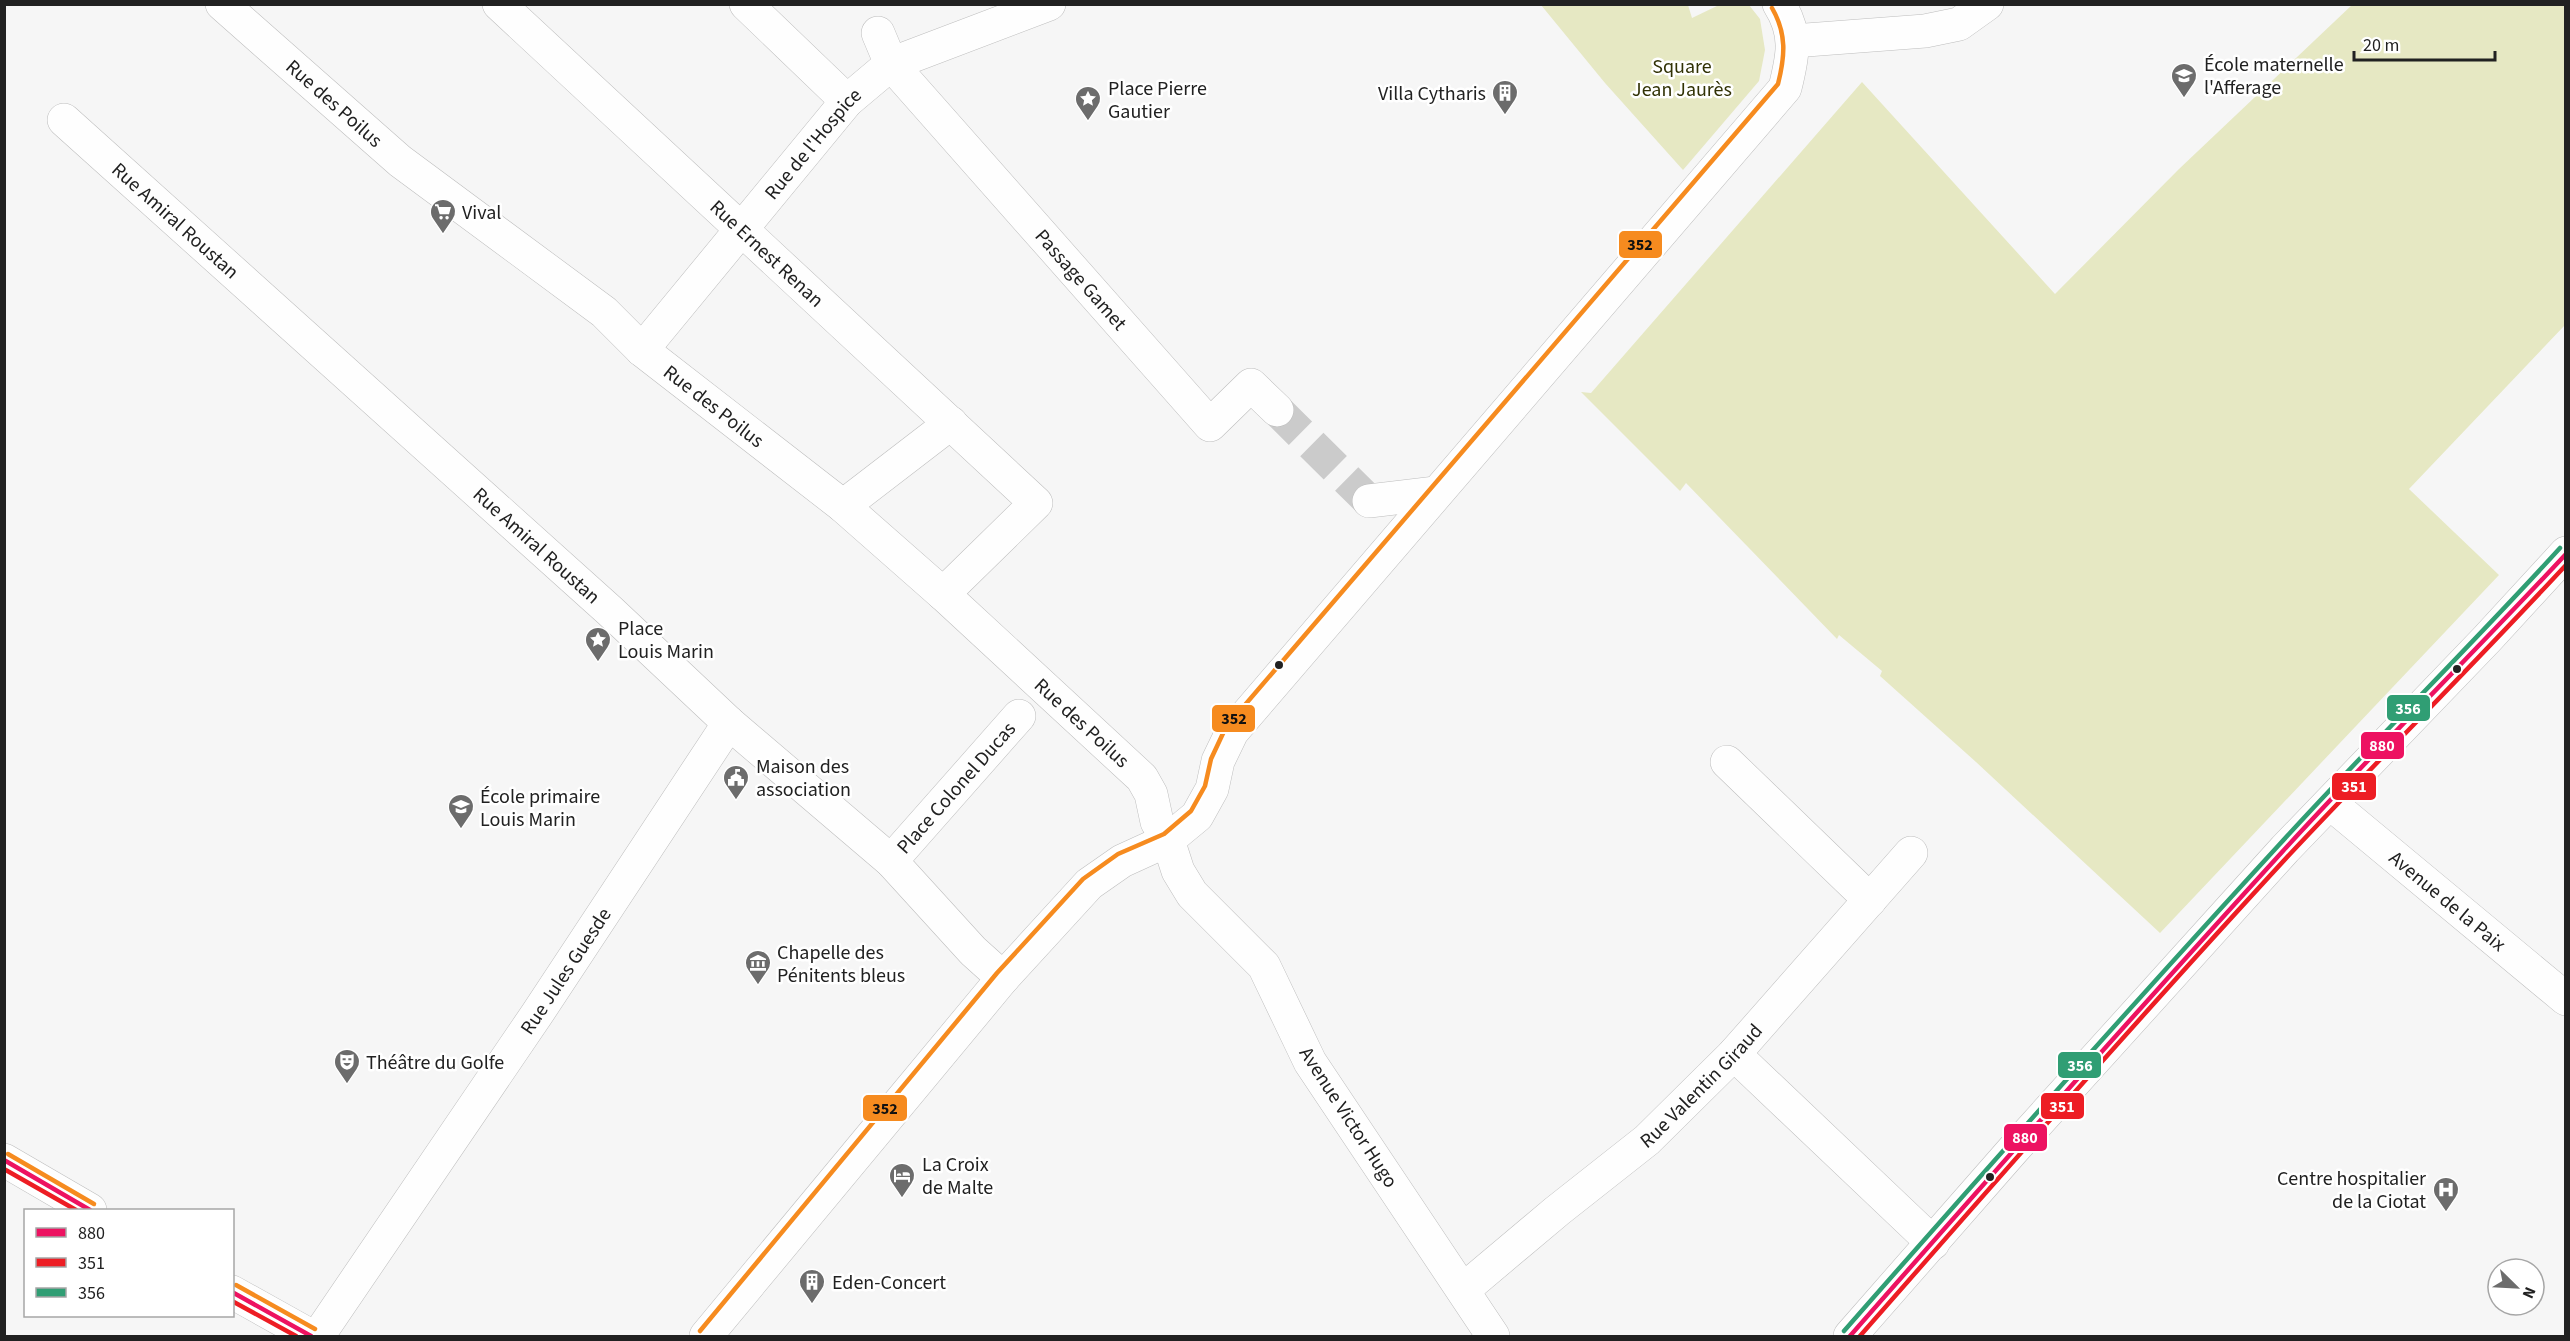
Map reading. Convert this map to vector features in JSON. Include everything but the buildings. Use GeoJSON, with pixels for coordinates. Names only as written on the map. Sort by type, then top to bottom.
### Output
{"type":"FeatureCollection","features":[{"type":"Feature","properties":{"kind":"street","name":"Rue des Poilus"},"geometry":{"type":"LineString","coordinates":[[222,4],[400,161],[604,312],[642,350],[843,506],[1142,778],[1150,794],[1157,822],[1168,840]]}},
{"type":"Feature","properties":{"kind":"street","name":"Rue Ernest Renan"},"geometry":{"type":"LineString","coordinates":[[499,4],[1036,503],[942,594]]}},
{"type":"Feature","properties":{"kind":"street"},"geometry":{"type":"LineString","coordinates":[[746,4],[847,100]]}},
{"type":"Feature","properties":{"kind":"street","name":"Rue de l'Hospice"},"geometry":{"type":"LineString","coordinates":[[642,350],[847,100],[891,64],[1049,4]]}},
{"type":"Feature","properties":{"kind":"street"},"geometry":{"type":"LineString","coordinates":[[706,1336],[1003,978],[1089,884],[1122,861],[1168,840],[1197,816],[1212,789],[1218,761],[1232,732],[1785,88],[1791,68],[1785,19],[1925,32],[1959,24],[1987,4]]}},
{"type":"Feature","properties":{"kind":"street"},"geometry":{"type":"LineString","coordinates":[[878,33],[891,64]]}},
{"type":"Feature","properties":{"kind":"street","name":"Passage Gamet"},"geometry":{"type":"LineString","coordinates":[[891,64],[1210,425],[1251,385],[1277,410]]}},
{"type":"Feature","properties":{"kind":"street","name":"Rue Amiral Roustan"},"geometry":{"type":"LineString","coordinates":[[64,120],[602,604],[729,723],[891,861],[973,951],[1003,978]]}},
{"type":"Feature","properties":{"kind":"street"},"geometry":{"type":"LineString","coordinates":[[843,506],[951,423]]}},
{"type":"Feature","properties":{"kind":"street"},"geometry":{"type":"LineString","coordinates":[[1369,501],[1436,493]]}},
{"type":"Feature","properties":{"kind":"street"},"geometry":{"type":"LineString","coordinates":[[1850,1336],[2210,932],[2565,553]]}},
{"type":"Feature","properties":{"kind":"street","name":"Place Colonel Ducas"},"geometry":{"type":"LineString","coordinates":[[891,861],[1019,716]]}},
{"type":"Feature","properties":{"kind":"street","name":"Rue Jules Guesde"},"geometry":{"type":"LineString","coordinates":[[318,1336],[537,1014],[729,723]]}},
{"type":"Feature","properties":{"kind":"street"},"geometry":{"type":"LineString","coordinates":[[1727,762],[1870,900]]}},
{"type":"Feature","properties":{"kind":"street","name":"Avenue de la Paix"},"geometry":{"type":"LineString","coordinates":[[2330,803],[2565,999]]}},
{"type":"Feature","properties":{"kind":"street","name":"Avenue Victor Hugo"},"geometry":{"type":"LineString","coordinates":[[1168,840],[1178,871],[1192,894],[1264,966],[1310,1062],[1493,1336]]}},
{"type":"Feature","properties":{"kind":"street","name":"Rue Valentin Giraud"},"geometry":{"type":"LineString","coordinates":[[1463,1290],[1557,1210],[1647,1140],[1734,1054],[1911,853]]}},
{"type":"Feature","properties":{"kind":"street"},"geometry":{"type":"LineString","coordinates":[[1734,1054],[1933,1243]]}},
{"type":"Feature","properties":{"kind":"street"},"geometry":{"type":"LineString","coordinates":[[4,1160],[88,1209]]}},
{"type":"Feature","properties":{"kind":"street"},"geometry":{"type":"LineString","coordinates":[[234,1293],[311,1336]]}},
{"type":"Feature","properties":{"kind":"green space"},"geometry":{"type":"Polygon","coordinates":[[[2353,4],[2565,5],[2565,325],[2409,489],[2499,575],[2160,933],[1880,676],[1882,671],[1839,635],[1837,639],[1686,483],[1680,491],[1581,392],[1591,393],[1862,82],[2055,294],[2179,169],[2353,4]]]}},
{"type":"Feature","properties":{"kind":"green space","name":"Square Jean Jaurès"},"geometry":{"type":"Polygon","coordinates":[[[1541,5],[1688,5],[1692,18],[1719,5],[1749,5],[1760,19],[1765,50],[1759,81],[1683,170],[1605,83],[1541,5]]]}},
{"type":"Feature","properties":{"kind":"tunnel"},"geometry":{"type":"LineString","coordinates":[[1277,410],[1369,501]]}},
{"type":"Feature","properties":{"kind":"transit line","name":"352"},"geometry":{"type":"LineString","coordinates":[[700,1331],[997,973],[1083,879],[1118,854],[1164,834],[1191,811],[1205,786],[1211,759],[1226,727],[1778,84],[1783,45],[1780,27],[1772,8]]}},
{"type":"Feature","properties":{"kind":"transit line","name":"356"},"geometry":{"type":"LineString","coordinates":[[1844,1331],[2059,1087],[2223,906],[2560,548]]}},
{"type":"Feature","properties":{"kind":"transit line","name":"880"},"geometry":{"type":"LineString","coordinates":[[1850,1336],[2065,1092],[2283,851],[2566,554]]}},
{"type":"Feature","properties":{"kind":"transit line","name":"351"},"geometry":{"type":"LineString","coordinates":[[1860,1336],[2235,913],[2566,565]]}},
{"type":"Feature","properties":{"kind":"transit line","name":"352"},"geometry":{"type":"LineString","coordinates":[[8,1154],[94,1204]]}},
{"type":"Feature","properties":{"kind":"transit line","name":"880"},"geometry":{"type":"LineString","coordinates":[[4,1160],[88,1209]]}},
{"type":"Feature","properties":{"kind":"transit line","name":"351"},"geometry":{"type":"LineString","coordinates":[[4,1169],[74,1209]]}},
{"type":"Feature","properties":{"kind":"transit line","name":"352"},"geometry":{"type":"LineString","coordinates":[[236,1285],[315,1329]]}},
{"type":"Feature","properties":{"kind":"transit line","name":"880"},"geometry":{"type":"LineString","coordinates":[[234,1293],[311,1336]]}},
{"type":"Feature","properties":{"kind":"transit line","name":"351"},"geometry":{"type":"LineString","coordinates":[[234,1302],[296,1336]]}},
{"type":"Feature","properties":{"kind":"place","name":"École maternelle l'Afferage"},"geometry":{"type":"Point","coordinates":[2184,99]}},
{"type":"Feature","properties":{"kind":"place","name":"Villa Cytharis"},"geometry":{"type":"Point","coordinates":[1505,116]}},
{"type":"Feature","properties":{"kind":"place","name":"Place Pierre Gautier"},"geometry":{"type":"Point","coordinates":[1088,122]}},
{"type":"Feature","properties":{"kind":"place","name":"Vival"},"geometry":{"type":"Point","coordinates":[443,235]}},
{"type":"Feature","properties":{"kind":"place","name":"Place Louis Marin"},"geometry":{"type":"Point","coordinates":[598,663]}},
{"type":"Feature","properties":{"kind":"place","name":"Maison des association"},"geometry":{"type":"Point","coordinates":[736,801]}},
{"type":"Feature","properties":{"kind":"place","name":"École primaire Louis Marin"},"geometry":{"type":"Point","coordinates":[461,830]}},
{"type":"Feature","properties":{"kind":"place","name":"Chapelle des Pénitents bleus"},"geometry":{"type":"Point","coordinates":[758,986]}},
{"type":"Feature","properties":{"kind":"place","name":"Théâtre du Golfe"},"geometry":{"type":"Point","coordinates":[347,1085]}},
{"type":"Feature","properties":{"kind":"place","name":"La Croix de Malte"},"geometry":{"type":"Point","coordinates":[902,1199]}},
{"type":"Feature","properties":{"kind":"place","name":"Centre hospitalier de la Ciotat"},"geometry":{"type":"Point","coordinates":[2446,1213]}},
{"type":"Feature","properties":{"kind":"place","name":"Eden-Concert"},"geometry":{"type":"Point","coordinates":[812,1305]}}]}
